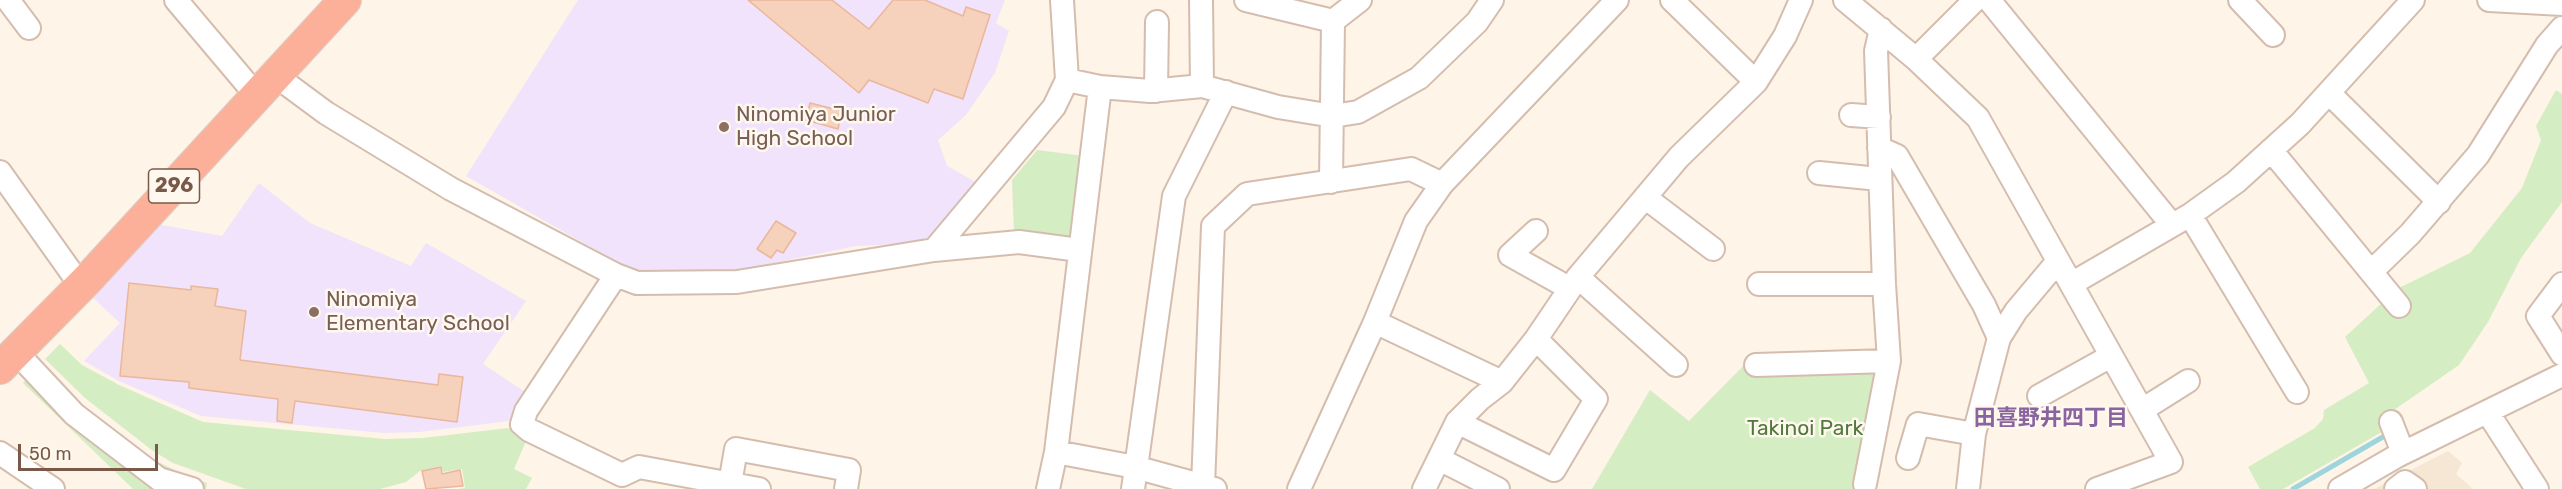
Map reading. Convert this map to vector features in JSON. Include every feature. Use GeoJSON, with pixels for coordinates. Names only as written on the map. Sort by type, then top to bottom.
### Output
{"type":"FeatureCollection","features":[{"type":"Feature","properties":{"kind":"highway","name":"296"},"geometry":{"type":"LineString","coordinates":[[6,358],[81,286],[345,0]]}},
{"type":"Feature","properties":{"kind":"street"},"geometry":{"type":"LineString","coordinates":[[8,0],[29,28]]}},
{"type":"Feature","properties":{"kind":"street"},"geometry":{"type":"LineString","coordinates":[[176,0],[266,86],[326,113],[451,189],[637,283],[737,282],[934,250],[1019,242],[1079,250]]}},
{"type":"Feature","properties":{"kind":"street"},"geometry":{"type":"LineString","coordinates":[[934,250],[1054,108],[1067,80],[1062,0]]}},
{"type":"Feature","properties":{"kind":"street"},"geometry":{"type":"LineString","coordinates":[[1201,0],[1202,86]]}},
{"type":"Feature","properties":{"kind":"street"},"geometry":{"type":"LineString","coordinates":[[1246,0],[1333,21]]}},
{"type":"Feature","properties":{"kind":"street"},"geometry":{"type":"LineString","coordinates":[[1333,21],[1360,0]]}},
{"type":"Feature","properties":{"kind":"street"},"geometry":{"type":"LineString","coordinates":[[1067,80],[1100,87],[1156,90],[1202,86],[1278,108],[1333,116],[1358,112],[1419,78],[1477,22],[1492,0]]}},
{"type":"Feature","properties":{"kind":"street"},"geometry":{"type":"LineString","coordinates":[[1299,489],[1375,322],[1416,221],[1442,184],[1617,0]]}},
{"type":"Feature","properties":{"kind":"street"},"geometry":{"type":"LineString","coordinates":[[1672,0],[1756,82]]}},
{"type":"Feature","properties":{"kind":"street"},"geometry":{"type":"LineString","coordinates":[[1424,489],[1457,422],[1502,382],[1536,339],[1573,283],[1679,157],[1756,82],[1785,36],[1801,0]]}},
{"type":"Feature","properties":{"kind":"street"},"geometry":{"type":"LineString","coordinates":[[1845,0],[1916,59],[1977,118],[2171,462],[2097,489]]}},
{"type":"Feature","properties":{"kind":"street"},"geometry":{"type":"LineString","coordinates":[[1916,59],[1975,0]]}},
{"type":"Feature","properties":{"kind":"street"},"geometry":{"type":"LineString","coordinates":[[1989,0],[2181,220],[2297,392]]}},
{"type":"Feature","properties":{"kind":"street"},"geometry":{"type":"LineString","coordinates":[[2240,0],[2273,35]]}},
{"type":"Feature","properties":{"kind":"street"},"geometry":{"type":"LineString","coordinates":[[2071,284],[2181,220],[2236,182],[2329,93],[2413,0]]}},
{"type":"Feature","properties":{"kind":"street"},"geometry":{"type":"LineString","coordinates":[[2489,0],[2562,4]]}},
{"type":"Feature","properties":{"kind":"street"},"geometry":{"type":"LineString","coordinates":[[1331,182],[1333,21]]}},
{"type":"Feature","properties":{"kind":"street"},"geometry":{"type":"LineString","coordinates":[[1156,90],[1157,22]]}},
{"type":"Feature","properties":{"kind":"street"},"geometry":{"type":"LineString","coordinates":[[1865,484],[1889,361],[1876,51],[1881,28]]}},
{"type":"Feature","properties":{"kind":"street"},"geometry":{"type":"LineString","coordinates":[[2371,272],[2410,234],[2478,155],[2547,45],[2562,28]]}},
{"type":"Feature","properties":{"kind":"street"},"geometry":{"type":"LineString","coordinates":[[1048,489],[1056,452],[1100,87]]}},
{"type":"Feature","properties":{"kind":"street"},"geometry":{"type":"LineString","coordinates":[[1134,478],[1173,196],[1226,92]]}},
{"type":"Feature","properties":{"kind":"street"},"geometry":{"type":"LineString","coordinates":[[2329,93],[2439,202]]}},
{"type":"Feature","properties":{"kind":"street"},"geometry":{"type":"LineString","coordinates":[[1851,116],[1879,117]]}},
{"type":"Feature","properties":{"kind":"street"},"geometry":{"type":"LineString","coordinates":[[1880,148],[1897,156],[1984,305],[1999,338]]}},
{"type":"Feature","properties":{"kind":"street"},"geometry":{"type":"LineString","coordinates":[[2271,150],[2399,306]]}},
{"type":"Feature","properties":{"kind":"street"},"geometry":{"type":"LineString","coordinates":[[1056,452],[1134,478],[1209,487],[1214,226],[1247,194],[1411,170],[1442,184]]}},
{"type":"Feature","properties":{"kind":"street"},"geometry":{"type":"LineString","coordinates":[[0,172],[81,286]]}},
{"type":"Feature","properties":{"kind":"street"},"geometry":{"type":"LineString","coordinates":[[1819,172],[1880,179]]}},
{"type":"Feature","properties":{"kind":"street"},"geometry":{"type":"LineString","coordinates":[[1646,198],[1713,249]]}},
{"type":"Feature","properties":{"kind":"street"},"geometry":{"type":"LineString","coordinates":[[1536,231],[1510,255],[1573,283],[1676,364]]}},
{"type":"Feature","properties":{"kind":"street"},"geometry":{"type":"LineString","coordinates":[[1968,489],[1974,434],[1999,338],[2016,311],[2058,261]]}},
{"type":"Feature","properties":{"kind":"street"},"geometry":{"type":"LineString","coordinates":[[616,274],[526,411],[522,424],[619,482],[639,468],[759,489]]}},
{"type":"Feature","properties":{"kind":"street"},"geometry":{"type":"LineString","coordinates":[[1759,284],[1884,284]]}},
{"type":"Feature","properties":{"kind":"street"},"geometry":{"type":"LineString","coordinates":[[2562,284],[2538,316],[2562,354]]}},
{"type":"Feature","properties":{"kind":"street"},"geometry":{"type":"LineString","coordinates":[[1375,322],[1502,382]]}},
{"type":"Feature","properties":{"kind":"street"},"geometry":{"type":"LineString","coordinates":[[1457,422],[1554,470],[1596,399],[1536,339]]}},
{"type":"Feature","properties":{"kind":"street"},"geometry":{"type":"LineString","coordinates":[[2039,396],[2111,356]]}},
{"type":"Feature","properties":{"kind":"street"},"geometry":{"type":"LineString","coordinates":[[6,358],[74,414],[159,478],[192,489]]}},
{"type":"Feature","properties":{"kind":"street"},"geometry":{"type":"LineString","coordinates":[[1756,365],[1889,361]]}},
{"type":"Feature","properties":{"kind":"street"},"geometry":{"type":"LineString","coordinates":[[2340,489],[2403,453],[2562,375]]}},
{"type":"Feature","properties":{"kind":"street"},"geometry":{"type":"LineString","coordinates":[[2142,410],[2188,381]]}},
{"type":"Feature","properties":{"kind":"street"},"geometry":{"type":"LineString","coordinates":[[2488,413],[2537,489]]}},
{"type":"Feature","properties":{"kind":"street"},"geometry":{"type":"LineString","coordinates":[[2391,423],[2403,453]]}},
{"type":"Feature","properties":{"kind":"street"},"geometry":{"type":"LineString","coordinates":[[1908,458],[1918,424],[1974,434]]}},
{"type":"Feature","properties":{"kind":"street"},"geometry":{"type":"LineString","coordinates":[[730,483],[736,449],[849,470],[846,489]]}},
{"type":"Feature","properties":{"kind":"street"},"geometry":{"type":"LineString","coordinates":[[0,453],[53,489]]}},
{"type":"Feature","properties":{"kind":"street"},"geometry":{"type":"LineString","coordinates":[[1438,459],[1498,489]]}},
{"type":"Feature","properties":{"kind":"street"},"geometry":{"type":"LineString","coordinates":[[2396,489],[2405,482],[2415,489]]}},
{"type":"Feature","properties":{"kind":"shaded area","name":"Ninomiya Junior High School"},"geometry":{"type":"Polygon","coordinates":[[[578,0],[1005,0],[996,23],[1009,31],[995,73],[966,115],[938,140],[947,166],[981,185],[925,243],[856,246],[730,272],[636,273],[466,176],[578,0]]]}},
{"type":"Feature","properties":{"kind":"shaded area","name":"Ninomiya Elementary School"},"geometry":{"type":"Polygon","coordinates":[[[259,183],[310,223],[411,266],[426,243],[526,301],[483,364],[528,394],[510,421],[419,432],[384,433],[201,416],[119,381],[84,361],[120,323],[90,295],[157,224],[222,236],[259,183]]]}},
{"type":"Feature","properties":{"kind":"shaded area"},"geometry":{"type":"Polygon","coordinates":[[[2448,451],[2462,463],[2456,474],[2473,489],[2374,489],[2448,451]]]}},
{"type":"Feature","properties":{"kind":"green space"},"geometry":{"type":"Polygon","coordinates":[[[2556,90],[2562,94],[2562,202],[2521,258],[2488,322],[2459,365],[2394,410],[2399,422],[2283,489],[2260,489],[2248,467],[2315,428],[2323,419],[2324,410],[2369,383],[2345,337],[2397,289],[2470,253],[2522,188],[2541,140],[2536,126],[2556,90]]]}},
{"type":"Feature","properties":{"kind":"green space"},"geometry":{"type":"Polygon","coordinates":[[[1037,150],[1084,156],[1075,235],[1068,240],[1014,234],[1012,180],[1037,150]]]}},
{"type":"Feature","properties":{"kind":"green space"},"geometry":{"type":"Polygon","coordinates":[[[60,344],[82,365],[119,385],[203,422],[385,439],[423,438],[508,428],[527,439],[514,469],[532,478],[526,489],[458,489],[465,488],[462,469],[443,472],[441,466],[420,471],[406,482],[380,489],[246,489],[173,463],[153,451],[85,398],[45,359],[60,344]]]}},
{"type":"Feature","properties":{"kind":"green space","name":"Takinoi Park"},"geometry":{"type":"Polygon","coordinates":[[[1748,361],[1882,368],[1859,489],[1592,489],[1650,390],[1689,421],[1748,361]]]}},
{"type":"Feature","properties":{"kind":"green space"},"geometry":{"type":"Polygon","coordinates":[[[37,368],[80,406],[148,457],[207,483],[206,489],[133,489],[23,383],[37,368]]]}},
{"type":"Feature","properties":{"kind":"building"},"geometry":{"type":"Polygon","coordinates":[[[748,0],[832,0],[869,29],[893,0],[925,0],[963,16],[966,7],[990,15],[963,99],[934,89],[928,103],[869,80],[859,93],[748,0]]]}},
{"type":"Feature","properties":{"kind":"building"},"geometry":{"type":"Polygon","coordinates":[[[810,103],[842,111],[838,129],[806,120],[810,103]]]}},
{"type":"Feature","properties":{"kind":"building"},"geometry":{"type":"Polygon","coordinates":[[[776,221],[796,233],[783,253],[777,250],[771,258],[757,249],[776,221]]]}},
{"type":"Feature","properties":{"kind":"building"},"geometry":{"type":"Polygon","coordinates":[[[129,283],[191,290],[191,286],[218,289],[215,306],[246,311],[240,360],[438,385],[439,374],[463,377],[457,422],[295,401],[292,423],[277,421],[278,399],[189,388],[189,382],[120,376],[129,283]]]}},
{"type":"Feature","properties":{"kind":"building"},"geometry":{"type":"Polygon","coordinates":[[[441,467],[442,474],[460,470],[463,486],[426,489],[422,471],[441,467]]]}},
{"type":"Feature","properties":{"kind":"waterway"},"geometry":{"type":"LineString","coordinates":[[2293,489],[2388,434]]}},
{"type":"Feature","properties":{"kind":"place","name":"Ninomiya Junior High School"},"geometry":{"type":"Point","coordinates":[724,127]}},
{"type":"Feature","properties":{"kind":"place","name":"Ninomiya Elementary School"},"geometry":{"type":"Point","coordinates":[314,312]}},
{"type":"Feature","properties":{"kind":"district","name":"田喜野井四丁目"},"geometry":{"type":"Point","coordinates":[2051,419]}}]}
